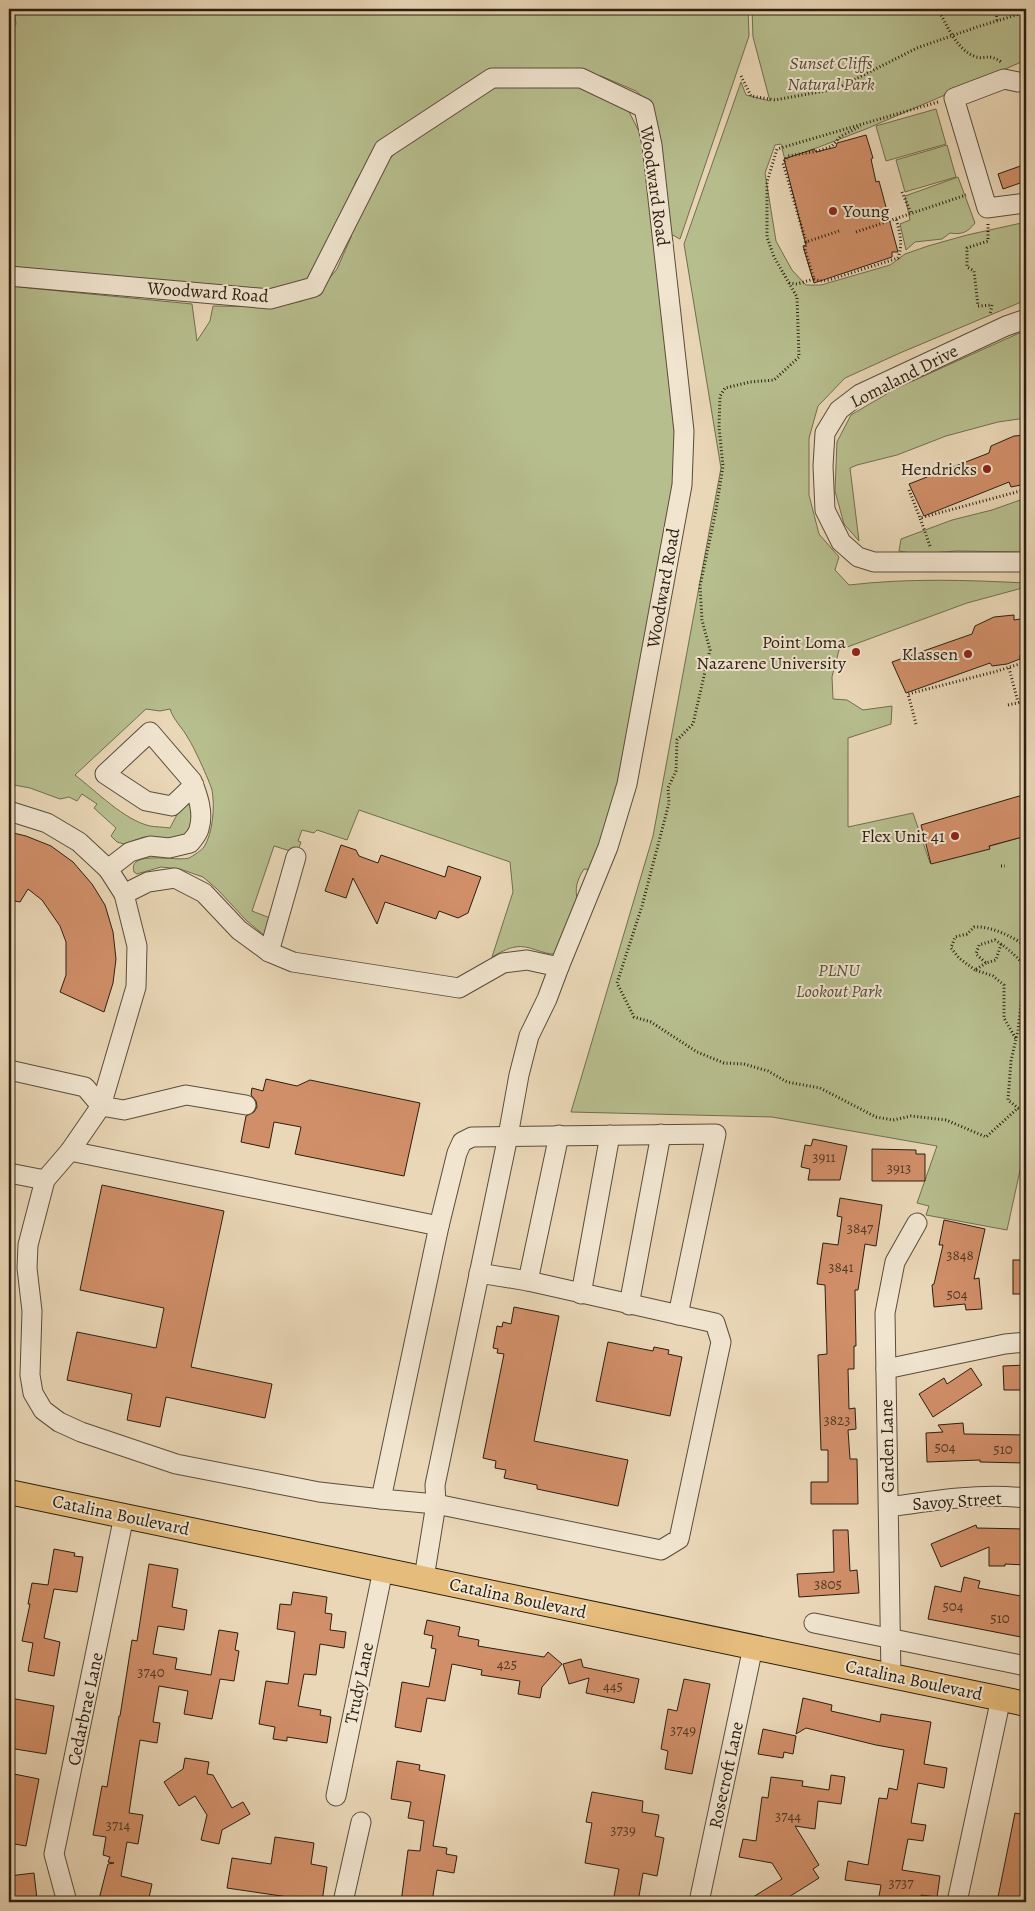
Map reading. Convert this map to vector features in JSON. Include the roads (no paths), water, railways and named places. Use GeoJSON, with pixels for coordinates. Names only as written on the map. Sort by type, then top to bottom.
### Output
{"type":"FeatureCollection","features":[{"type":"Feature","properties":{"kind":"main road","name":"Catalina Boulevard"},"geometry":{"type":"LineString","coordinates":[[9,1492],[1026,1704]]}},
{"type":"Feature","properties":{"kind":"street","name":"Woodward Road"},"geometry":{"type":"LineString","coordinates":[[9,276],[270,299],[314,287],[384,149],[492,78],[581,78],[644,108],[652,145],[684,431],[682,485],[627,784],[608,847],[558,967]]}},
{"type":"Feature","properties":{"kind":"street"},"geometry":{"type":"LineString","coordinates":[[1018,82],[1004,78],[954,98],[987,208],[1026,203]]}},
{"type":"Feature","properties":{"kind":"street","name":"Lomaland Drive"},"geometry":{"type":"LineString","coordinates":[[1026,319],[1006,326],[860,394],[839,410],[825,433],[823,466],[825,510],[841,542],[858,557],[874,562],[1026,562]]}},
{"type":"Feature","properties":{"kind":"street"},"geometry":{"type":"LineString","coordinates":[[108,869],[130,852],[150,846],[169,848],[190,843],[199,829],[200,821],[200,803],[194,785]]}},
{"type":"Feature","properties":{"kind":"street"},"geometry":{"type":"LineString","coordinates":[[9,810],[47,823],[78,842],[108,869],[124,894],[137,946],[136,987],[101,1106],[70,1151],[45,1180],[28,1245],[27,1268],[32,1311],[30,1375],[33,1393],[44,1410],[59,1422],[81,1432],[176,1464],[319,1492],[436,1504],[661,1550],[678,1539],[722,1342],[715,1323],[479,1273]]}},
{"type":"Feature","properties":{"kind":"street"},"geometry":{"type":"LineString","coordinates":[[269,952],[296,857]]}},
{"type":"Feature","properties":{"kind":"street"},"geometry":{"type":"LineString","coordinates":[[124,894],[148,882],[174,878],[204,893],[239,930],[269,952],[293,962],[459,988],[503,962],[527,960],[558,967],[547,999],[529,1036],[519,1074],[508,1136],[435,1484],[436,1504],[424,1578]]}},
{"type":"Feature","properties":{"kind":"street"},"geometry":{"type":"LineString","coordinates":[[9,1070],[85,1087],[101,1106],[124,1110],[186,1094],[246,1105]]}},
{"type":"Feature","properties":{"kind":"street"},"geometry":{"type":"LineString","coordinates":[[629,1305],[661,1134]]}},
{"type":"Feature","properties":{"kind":"street"},"geometry":{"type":"LineString","coordinates":[[381,1499],[439,1226],[457,1153],[462,1142],[472,1137],[716,1134],[678,1315]]}},
{"type":"Feature","properties":{"kind":"street"},"geometry":{"type":"LineString","coordinates":[[528,1282],[559,1135]]}},
{"type":"Feature","properties":{"kind":"street"},"geometry":{"type":"LineString","coordinates":[[581,1294],[610,1135]]}},
{"type":"Feature","properties":{"kind":"street"},"geometry":{"type":"LineString","coordinates":[[70,1151],[439,1226]]}},
{"type":"Feature","properties":{"kind":"street"},"geometry":{"type":"LineString","coordinates":[[9,1173],[45,1180]]}},
{"type":"Feature","properties":{"kind":"street","name":"Garden Lane"},"geometry":{"type":"LineString","coordinates":[[891,1676],[885,1313],[895,1262],[917,1223]]}},
{"type":"Feature","properties":{"kind":"street"},"geometry":{"type":"LineString","coordinates":[[886,1369],[1005,1344],[1026,1342]]}},
{"type":"Feature","properties":{"kind":"street","name":"Savoy Street"},"geometry":{"type":"LineString","coordinates":[[889,1507],[977,1496],[1026,1498]]}},
{"type":"Feature","properties":{"kind":"street","name":"Cedarbrae Lane"},"geometry":{"type":"LineString","coordinates":[[66,1902],[54,1854],[124,1516]]}},
{"type":"Feature","properties":{"kind":"street","name":"Trudy Lane"},"geometry":{"type":"LineString","coordinates":[[336,1796],[383,1570]]}},
{"type":"Feature","properties":{"kind":"street","name":"Catalina Boulevard"},"geometry":{"type":"LineString","coordinates":[[814,1623],[1026,1666]]}},
{"type":"Feature","properties":{"kind":"street","name":"Rosecroft Lane"},"geometry":{"type":"LineString","coordinates":[[700,1902],[753,1647]]}},
{"type":"Feature","properties":{"kind":"street"},"geometry":{"type":"LineString","coordinates":[[957,1902],[1001,1698]]}},
{"type":"Feature","properties":{"kind":"street"},"geometry":{"type":"LineString","coordinates":[[343,1902],[361,1822]]}},
{"type":"Feature","properties":{"kind":"place","name":"Young"},"geometry":{"type":"Point","coordinates":[833,211]}},
{"type":"Feature","properties":{"kind":"place","name":"Hendricks"},"geometry":{"type":"Point","coordinates":[987,469]}},
{"type":"Feature","properties":{"kind":"place","name":"Point Loma Nazarene University"},"geometry":{"type":"Point","coordinates":[856,652]}},
{"type":"Feature","properties":{"kind":"place","name":"Klassen"},"geometry":{"type":"Point","coordinates":[968,654]}},
{"type":"Feature","properties":{"kind":"place","name":"Flex Unit 41"},"geometry":{"type":"Point","coordinates":[955,836]}},
{"type":"Feature","properties":{"kind":"park label","name":"Sunset Cliffs Natural Park"},"geometry":{"type":"Point","coordinates":[831,73]}},
{"type":"Feature","properties":{"kind":"park label","name":"PLNU Lookout Park"},"geometry":{"type":"Point","coordinates":[839,980]}}]}
